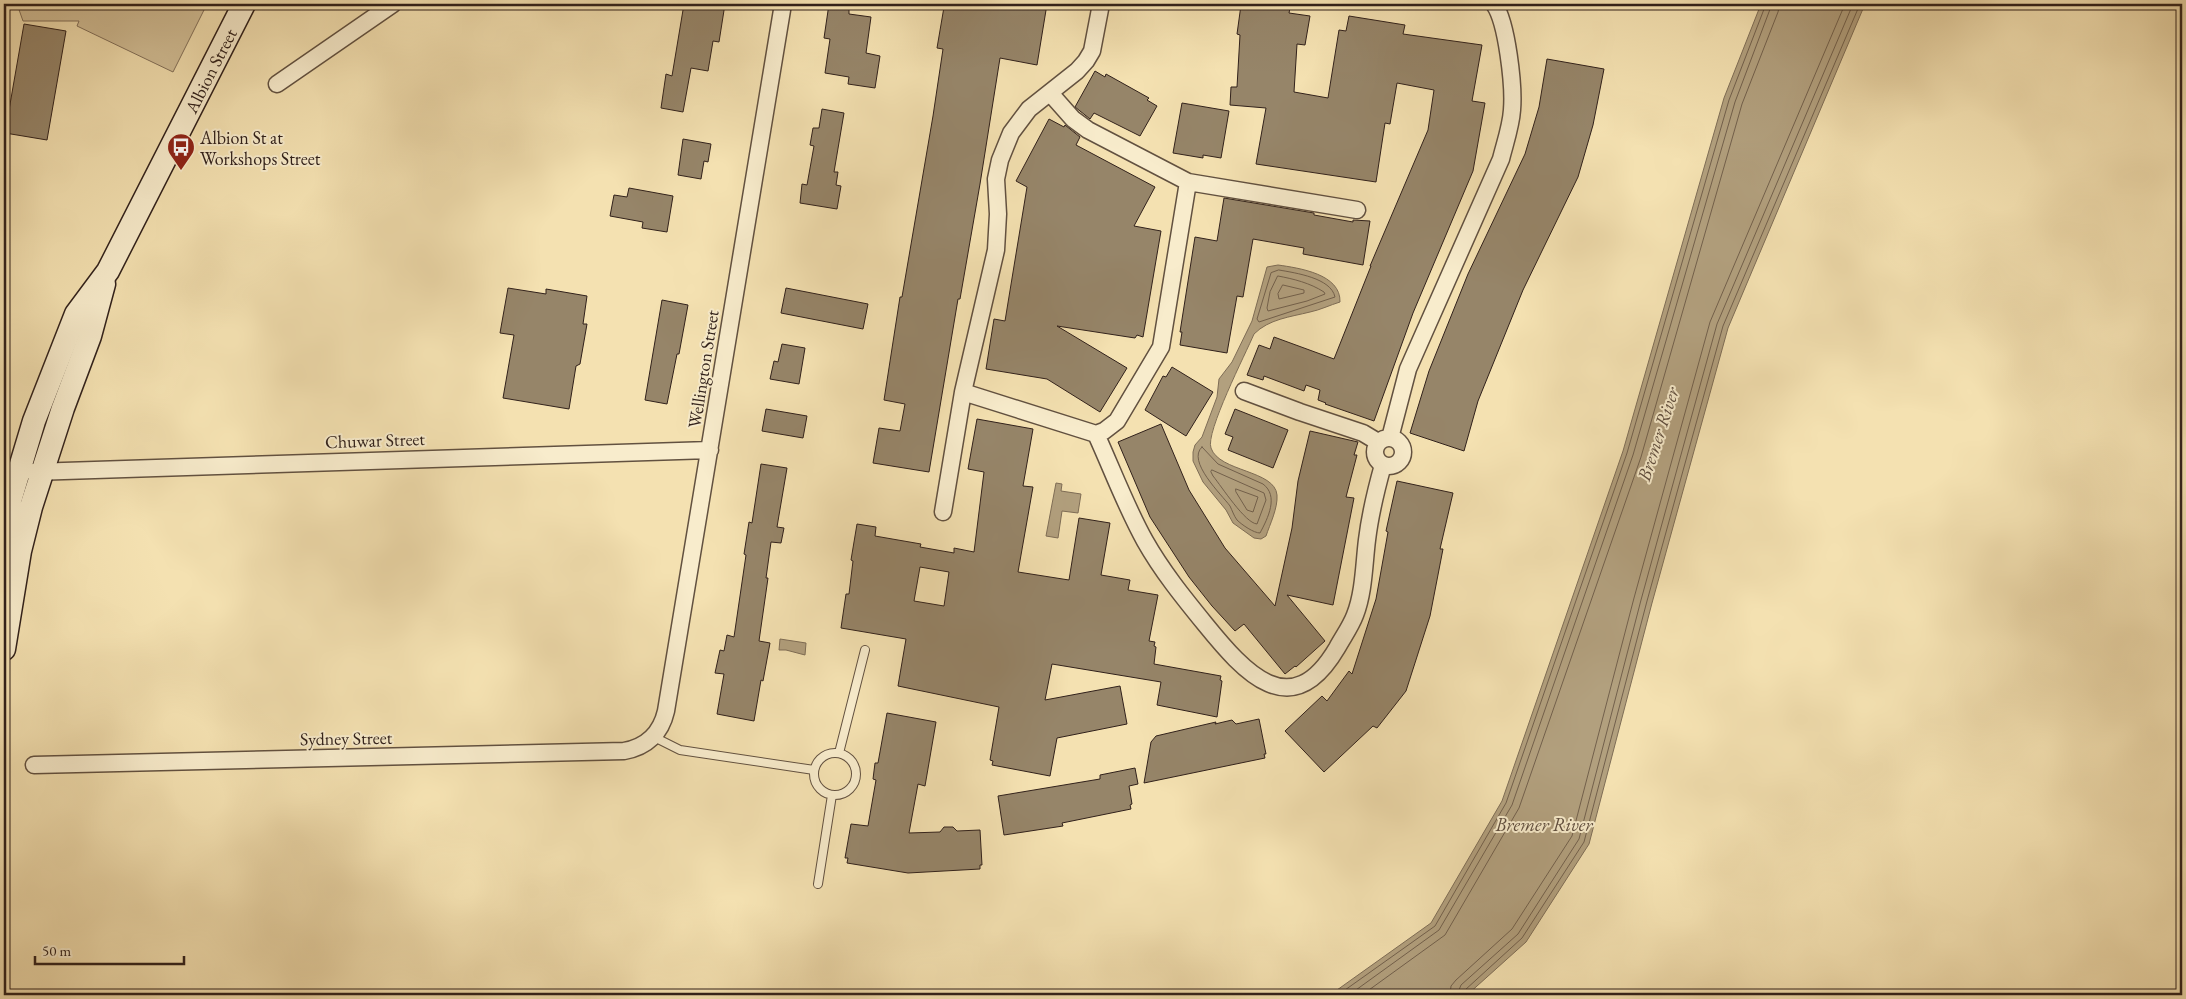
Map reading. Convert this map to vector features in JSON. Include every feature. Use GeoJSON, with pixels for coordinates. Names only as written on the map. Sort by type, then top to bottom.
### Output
{"type":"FeatureCollection","features":[{"type":"Feature","properties":{"kind":"main road","name":"Albion Street"},"geometry":{"type":"LineString","coordinates":[[4,521],[34,421],[76,314],[108,271],[244,4]]}},
{"type":"Feature","properties":{"kind":"main road","name":"Albion Street"},"geometry":{"type":"LineString","coordinates":[[4,649],[20,551],[42,470],[90,336],[108,271]]}},
{"type":"Feature","properties":{"kind":"street"},"geometry":{"type":"LineString","coordinates":[[277,84],[393,4]]}},
{"type":"Feature","properties":{"kind":"street","name":"Wellington Street"},"geometry":{"type":"LineString","coordinates":[[654,737],[662,726],[666,711],[784,4]]}},
{"type":"Feature","properties":{"kind":"street"},"geometry":{"type":"LineString","coordinates":[[943,512],[963,392],[996,250],[998,214],[996,179],[1004,146],[1029,109],[1077,71],[1092,51],[1101,4]]}},
{"type":"Feature","properties":{"kind":"street"},"geometry":{"type":"LineString","coordinates":[[1096,434],[1135,521],[1168,577],[1219,641],[1253,675],[1268,684],[1278,687],[1299,686],[1317,675],[1332,656],[1355,615],[1362,583],[1367,537],[1382,466],[1375,456],[1376,446],[1384,440],[1408,369],[1501,159],[1507,137],[1512,101],[1506,31],[1494,4]]}},
{"type":"Feature","properties":{"kind":"street"},"geometry":{"type":"LineString","coordinates":[[1050,93],[1074,119],[1088,130],[1188,182],[1357,210]]}},
{"type":"Feature","properties":{"kind":"street"},"geometry":{"type":"LineString","coordinates":[[963,392],[1096,434],[1104,431],[1116,421],[1160,347],[1188,182]]}},
{"type":"Feature","properties":{"kind":"street"},"geometry":{"type":"LineString","coordinates":[[1244,391],[1300,412],[1384,440],[1400,443],[1402,456],[1394,466],[1382,466]]}},
{"type":"Feature","properties":{"kind":"street","name":"Chuwar Street"},"geometry":{"type":"LineString","coordinates":[[42,470],[710,450]]}},
{"type":"Feature","properties":{"kind":"street"},"geometry":{"type":"LineString","coordinates":[[4,548],[9,540],[24,481],[29,474],[42,470]]}},
{"type":"Feature","properties":{"kind":"street","name":"Sydney Street"},"geometry":{"type":"LineString","coordinates":[[34,765],[624,751],[640,747],[654,737]]}},
{"type":"Feature","properties":{"kind":"lane"},"geometry":{"type":"LineString","coordinates":[[839,753],[865,650]]}},
{"type":"Feature","properties":{"kind":"lane"},"geometry":{"type":"LineString","coordinates":[[654,737],[680,750],[814,770]]}},
{"type":"Feature","properties":{"kind":"lane"},"geometry":{"type":"LineString","coordinates":[[832,753],[839,753],[852,760],[857,774],[856,781],[846,792],[832,795],[820,789],[814,777],[814,770],[820,758],[832,753]]}},
{"type":"Feature","properties":{"kind":"lane"},"geometry":{"type":"LineString","coordinates":[[818,884],[832,795]]}},
{"type":"Feature","properties":{"kind":"shaded area"},"geometry":{"type":"Polygon","coordinates":[[[17,4],[207,4],[173,72],[77,26],[79,21],[23,21],[17,4]]]}},
{"type":"Feature","properties":{"kind":"water","name":"Bremer River"},"geometry":{"type":"Polygon","coordinates":[[[1761,4],[1865,4],[1728,328],[1652,603],[1589,844],[1526,942],[1467,995],[1330,995],[1431,923],[1502,801],[1623,451],[1724,98],[1761,4]]]}},
{"type":"Feature","properties":{"kind":"water"},"geometry":{"type":"Polygon","coordinates":[[[1278,265],[1297,268],[1326,279],[1334,285],[1340,302],[1273,322],[1254,334],[1227,392],[1214,427],[1211,448],[1216,456],[1224,462],[1267,480],[1274,487],[1277,495],[1275,511],[1266,536],[1261,539],[1254,538],[1233,523],[1226,510],[1203,482],[1193,461],[1193,452],[1195,445],[1202,437],[1217,397],[1219,379],[1232,362],[1252,321],[1267,267],[1278,265]]]}},
{"type":"Feature","properties":{"kind":"water"},"geometry":{"type":"Polygon","coordinates":[[[1056,483],[1062,484],[1061,491],[1081,494],[1078,513],[1062,511],[1058,538],[1046,536],[1056,483]]]}},
{"type":"Feature","properties":{"kind":"water"},"geometry":{"type":"Polygon","coordinates":[[[780,639],[806,643],[805,655],[779,650],[780,639]]]}},
{"type":"Feature","properties":{"kind":"building"},"geometry":{"type":"Polygon","coordinates":[[[684,4],[725,4],[719,42],[713,41],[708,71],[691,68],[683,112],[661,108],[666,74],[672,76],[684,4]]]}},
{"type":"Feature","properties":{"kind":"building"},"geometry":{"type":"Polygon","coordinates":[[[829,4],[849,7],[849,14],[871,17],[866,53],[880,56],[875,88],[848,84],[849,77],[825,73],[830,39],[824,38],[829,4]]]}},
{"type":"Feature","properties":{"kind":"building"},"geometry":{"type":"Polygon","coordinates":[[[949,4],[1047,4],[1037,65],[1000,58],[980,184],[960,299],[958,299],[929,472],[873,463],[879,428],[900,431],[905,404],[884,400],[900,297],[902,297],[933,116],[943,49],[937,48],[944,7],[949,8],[949,4]]]}},
{"type":"Feature","properties":{"kind":"building"},"geometry":{"type":"Polygon","coordinates":[[[1263,4],[1290,8],[1289,13],[1310,16],[1305,45],[1297,44],[1294,92],[1328,98],[1339,30],[1346,31],[1349,16],[1405,25],[1403,34],[1482,45],[1472,101],[1485,103],[1473,171],[1413,313],[1374,421],[1318,400],[1320,390],[1306,385],[1304,391],[1264,376],[1263,380],[1247,375],[1259,345],[1270,349],[1274,337],[1334,359],[1370,266],[1428,130],[1434,90],[1397,83],[1390,124],[1385,123],[1376,182],[1256,164],[1266,108],[1230,105],[1231,87],[1237,87],[1240,35],[1237,34],[1241,5],[1262,9],[1263,4]]]}},
{"type":"Feature","properties":{"kind":"building"},"geometry":{"type":"Polygon","coordinates":[[[24,24],[66,31],[47,140],[5,133],[24,24]]]}},
{"type":"Feature","properties":{"kind":"building"},"geometry":{"type":"Polygon","coordinates":[[[1547,59],[1604,69],[1593,125],[1578,177],[1523,290],[1478,401],[1464,451],[1410,433],[1429,371],[1468,274],[1525,154],[1539,107],[1547,59]]]}},
{"type":"Feature","properties":{"kind":"building"},"geometry":{"type":"Polygon","coordinates":[[[1095,71],[1105,77],[1106,74],[1149,98],[1147,100],[1157,106],[1140,136],[1094,113],[1090,119],[1075,107],[1095,71]]]}},
{"type":"Feature","properties":{"kind":"building"},"geometry":{"type":"Polygon","coordinates":[[[1182,103],[1229,111],[1221,158],[1203,155],[1203,158],[1173,153],[1182,103]]]}},
{"type":"Feature","properties":{"kind":"building"},"geometry":{"type":"Polygon","coordinates":[[[822,109],[844,113],[834,172],[838,172],[836,185],[841,186],[837,209],[800,203],[802,184],[807,185],[814,146],[810,145],[813,128],[819,128],[822,109]]]}},
{"type":"Feature","properties":{"kind":"building"},"geometry":{"type":"Polygon","coordinates":[[[1049,119],[1064,127],[1065,125],[1080,137],[1076,145],[1155,187],[1134,226],[1161,231],[1143,337],[1137,335],[1135,338],[1057,326],[1127,368],[1100,412],[1047,379],[986,369],[994,319],[1005,321],[1027,187],[1016,181],[1049,119]]]}},
{"type":"Feature","properties":{"kind":"building"},"geometry":{"type":"Polygon","coordinates":[[[683,139],[711,144],[708,162],[704,161],[701,179],[678,175],[683,139]]]}},
{"type":"Feature","properties":{"kind":"building"},"geometry":{"type":"Polygon","coordinates":[[[629,188],[673,196],[667,232],[642,228],[643,222],[610,216],[614,195],[627,197],[629,188]]]}},
{"type":"Feature","properties":{"kind":"building"},"geometry":{"type":"Polygon","coordinates":[[[1224,198],[1314,213],[1314,215],[1353,222],[1353,220],[1370,221],[1363,265],[1303,254],[1304,248],[1253,239],[1243,297],[1237,296],[1227,353],[1180,345],[1182,332],[1180,332],[1195,237],[1217,241],[1224,198]]]}},
{"type":"Feature","properties":{"kind":"building"},"geometry":{"type":"Polygon","coordinates":[[[508,288],[546,294],[546,289],[587,296],[583,324],[587,324],[580,364],[576,366],[569,409],[503,398],[514,335],[500,333],[508,288]]]}},
{"type":"Feature","properties":{"kind":"building"},"geometry":{"type":"Polygon","coordinates":[[[786,288],[868,304],[863,329],[781,313],[786,288]]]}},
{"type":"Feature","properties":{"kind":"building"},"geometry":{"type":"Polygon","coordinates":[[[662,300],[688,305],[667,404],[645,400],[662,300]]]}},
{"type":"Feature","properties":{"kind":"building"},"geometry":{"type":"Polygon","coordinates":[[[782,344],[805,348],[799,384],[770,379],[774,361],[778,362],[782,344]]]}},
{"type":"Feature","properties":{"kind":"building"},"geometry":{"type":"Polygon","coordinates":[[[1172,367],[1213,392],[1186,436],[1145,410],[1163,376],[1166,377],[1172,367]]]}},
{"type":"Feature","properties":{"kind":"building"},"geometry":{"type":"Polygon","coordinates":[[[766,409],[807,416],[803,438],[762,431],[766,409]]]}},
{"type":"Feature","properties":{"kind":"building"},"geometry":{"type":"Polygon","coordinates":[[[1235,409],[1288,430],[1273,468],[1228,450],[1233,437],[1225,434],[1235,409]]]}},
{"type":"Feature","properties":{"kind":"building"},"geometry":{"type":"Polygon","coordinates":[[[977,419],[1033,429],[1023,486],[1033,487],[1018,572],[1069,580],[1079,518],[1110,523],[1101,575],[1130,580],[1128,590],[1158,595],[1149,641],[1155,642],[1154,664],[1221,676],[1217,717],[1157,705],[1161,682],[1052,664],[1045,700],[1120,686],[1127,724],[1057,738],[1050,776],[992,765],[993,761],[990,760],[999,707],[898,686],[906,639],[841,628],[846,594],[849,594],[853,561],[851,560],[857,524],[876,527],[875,536],[921,544],[920,547],[954,553],[954,548],[974,552],[984,472],[968,469],[977,419]],[[920,567],[914,601],[944,606],[949,572],[920,567]]]}},
{"type":"Feature","properties":{"kind":"building"},"geometry":{"type":"Polygon","coordinates":[[[1161,424],[1189,490],[1225,548],[1275,606],[1292,528],[1298,481],[1310,431],[1358,442],[1354,455],[1357,455],[1346,497],[1354,498],[1333,605],[1287,595],[1325,641],[1296,667],[1285,674],[1244,624],[1235,631],[1212,606],[1189,577],[1150,517],[1118,442],[1161,424]]]}},
{"type":"Feature","properties":{"kind":"building"},"geometry":{"type":"Polygon","coordinates":[[[761,464],[787,468],[777,527],[784,528],[781,543],[771,542],[766,578],[768,578],[759,641],[770,643],[754,721],[717,714],[724,674],[715,673],[720,650],[724,651],[727,635],[734,637],[746,555],[744,554],[749,522],[752,523],[761,464]]]}},
{"type":"Feature","properties":{"kind":"building"},"geometry":{"type":"Polygon","coordinates":[[[1397,481],[1453,493],[1440,549],[1443,549],[1430,616],[1406,691],[1377,728],[1373,726],[1324,772],[1285,731],[1322,696],[1327,701],[1349,671],[1352,674],[1376,599],[1388,532],[1386,531],[1397,481]]]}},
{"type":"Feature","properties":{"kind":"building"},"geometry":{"type":"Polygon","coordinates":[[[887,713],[936,722],[925,786],[918,784],[909,833],[940,832],[944,827],[953,827],[957,831],[980,830],[982,865],[980,865],[980,869],[908,873],[847,863],[848,858],[845,858],[851,824],[868,826],[876,780],[873,779],[875,763],[878,763],[887,713]]]}},
{"type":"Feature","properties":{"kind":"building"},"geometry":{"type":"Polygon","coordinates":[[[1259,719],[1266,754],[1264,754],[1265,758],[1144,783],[1151,742],[1156,736],[1216,722],[1215,724],[1232,720],[1236,724],[1259,719]]]}},
{"type":"Feature","properties":{"kind":"building"},"geometry":{"type":"Polygon","coordinates":[[[1135,768],[1138,784],[1129,786],[1131,809],[1062,823],[1063,826],[1004,835],[998,796],[1100,779],[1100,775],[1135,768]]]}},
{"type":"Feature","properties":{"kind":"place","name":"Albion St at Workshops Street"},"geometry":{"type":"Point","coordinates":[181,171]}}]}
